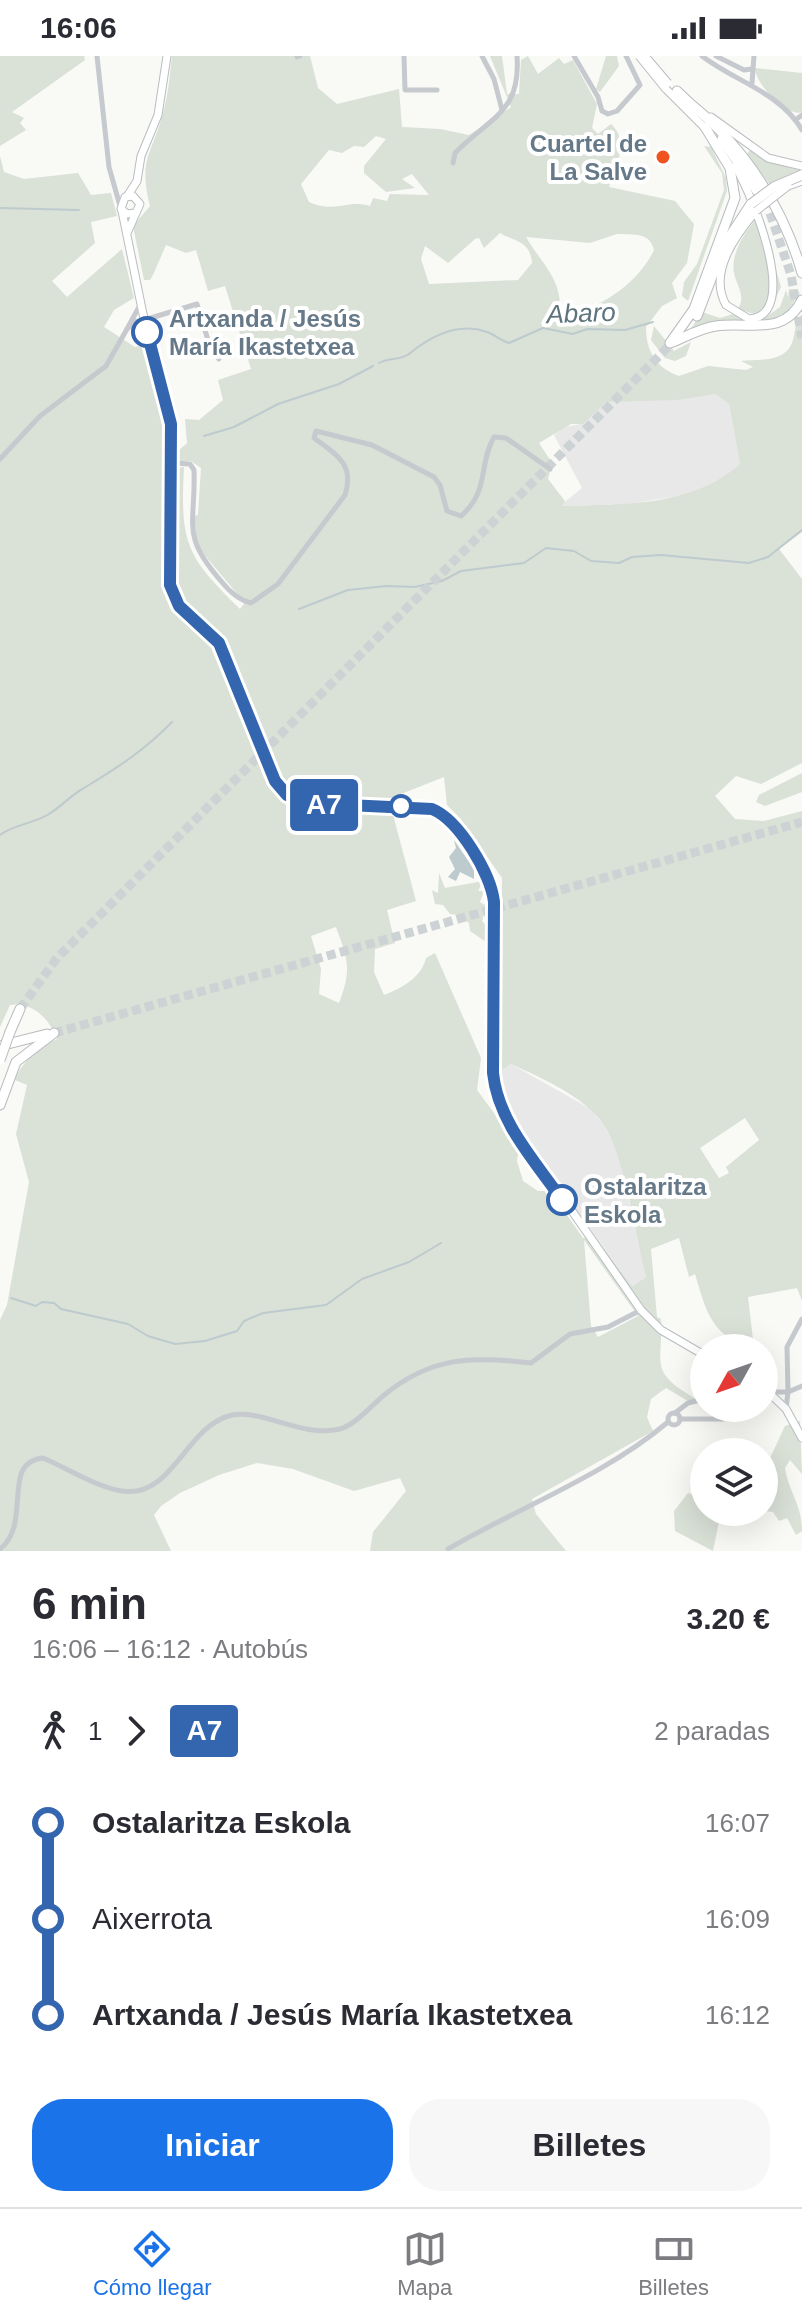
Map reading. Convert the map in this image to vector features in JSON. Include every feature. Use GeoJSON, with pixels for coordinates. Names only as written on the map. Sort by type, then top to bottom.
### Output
{"type":"FeatureCollection","features":[{"type":"Feature","properties":{"kind":"highway"},"geometry":{"type":"LineString","coordinates":[[677,91],[726,144],[770,213]]}},
{"type":"Feature","properties":{"kind":"highway"},"geometry":{"type":"LineString","coordinates":[[705,127],[737,147],[767,194],[802,273]]}},
{"type":"Feature","properties":{"kind":"highway"},"geometry":{"type":"LineString","coordinates":[[671,343],[694,309],[735,198],[730,168],[715,133]]}},
{"type":"Feature","properties":{"kind":"highway"},"geometry":{"type":"LineString","coordinates":[[671,343],[702,306],[734,228],[774,187],[802,178]]}},
{"type":"Feature","properties":{"kind":"highway"},"geometry":{"type":"LineString","coordinates":[[753,208],[788,186]]}},
{"type":"Feature","properties":{"kind":"highway"},"geometry":{"type":"LineString","coordinates":[[671,343],[717,326],[781,323],[791,316],[802,300]]}},
{"type":"Feature","properties":{"kind":"highway"},"geometry":{"type":"LineString","coordinates":[[0,1060],[20,1009]]}},
{"type":"Feature","properties":{"kind":"highway"},"geometry":{"type":"LineString","coordinates":[[0,1046],[54,1033],[16,1062],[0,1105]]}},
{"type":"Feature","properties":{"kind":"street"},"geometry":{"type":"LineString","coordinates":[[97,56],[113,185],[170,418],[168,561],[175,599],[219,643],[270,770],[287,795],[315,805],[432,809],[447,818],[483,867],[490,879],[494,902],[493,1073],[497,1098],[510,1124],[641,1310],[661,1330],[690,1347]]}},
{"type":"Feature","properties":{"kind":"street"},"geometry":{"type":"LineString","coordinates":[[128,237],[139,201],[138,178],[143,150],[160,106],[167,56]]}},
{"type":"Feature","properties":{"kind":"street"},"geometry":{"type":"LineString","coordinates":[[404,56],[405,90],[437,90]]}},
{"type":"Feature","properties":{"kind":"street"},"geometry":{"type":"LineString","coordinates":[[482,56],[494,79],[502,111]]}},
{"type":"Feature","properties":{"kind":"street"},"geometry":{"type":"LineString","coordinates":[[453,163],[455,153],[502,111],[517,90],[517,56]]}},
{"type":"Feature","properties":{"kind":"street"},"geometry":{"type":"LineString","coordinates":[[574,56],[598,97],[603,112],[613,114],[638,89],[640,81],[626,56]]}},
{"type":"Feature","properties":{"kind":"street"},"geometry":{"type":"LineString","coordinates":[[639,56],[656,79],[692,109],[705,127]]}},
{"type":"Feature","properties":{"kind":"street"},"geometry":{"type":"LineString","coordinates":[[645,56],[677,91],[768,158],[802,166]]}},
{"type":"Feature","properties":{"kind":"street"},"geometry":{"type":"LineString","coordinates":[[702,56],[722,71],[752,83],[799,118],[802,130]]}},
{"type":"Feature","properties":{"kind":"street"},"geometry":{"type":"LineString","coordinates":[[716,56],[744,70],[752,69]]}},
{"type":"Feature","properties":{"kind":"street"},"geometry":{"type":"LineString","coordinates":[[752,83],[754,56]]}},
{"type":"Feature","properties":{"kind":"street"},"geometry":{"type":"LineString","coordinates":[[715,133],[763,215],[783,277]]}},
{"type":"Feature","properties":{"kind":"street"},"geometry":{"type":"LineString","coordinates":[[121,209],[138,178]]}},
{"type":"Feature","properties":{"kind":"street"},"geometry":{"type":"LineString","coordinates":[[788,186],[802,178]]}},
{"type":"Feature","properties":{"kind":"street"},"geometry":{"type":"LineString","coordinates":[[113,185],[118,193],[139,201]]}},
{"type":"Feature","properties":{"kind":"street"},"geometry":{"type":"LineString","coordinates":[[753,208],[724,261],[719,285],[722,297],[732,312],[749,319],[767,316],[781,300]]}},
{"type":"Feature","properties":{"kind":"street"},"geometry":{"type":"LineString","coordinates":[[121,209],[135,213]]}},
{"type":"Feature","properties":{"kind":"street"},"geometry":{"type":"LineString","coordinates":[[127,329],[135,321],[145,322],[197,304],[211,350],[219,359]]}},
{"type":"Feature","properties":{"kind":"street"},"geometry":{"type":"LineString","coordinates":[[0,459],[40,416],[106,366],[141,305]]}},
{"type":"Feature","properties":{"kind":"street"},"geometry":{"type":"LineString","coordinates":[[174,463],[190,464],[194,470],[192,534],[198,553],[235,596],[251,603],[278,584],[345,495],[348,478],[346,465],[337,452],[314,438],[316,431],[372,445],[434,477],[440,485],[447,511],[455,516],[461,516],[471,507],[480,492],[494,437],[506,438],[550,469]]}},
{"type":"Feature","properties":{"kind":"street"},"geometry":{"type":"LineString","coordinates":[[11,1474],[29,1459],[43,1458],[121,1491],[138,1491],[166,1474],[208,1427],[231,1415],[253,1414],[288,1427],[338,1429],[406,1376],[455,1360],[488,1357],[531,1363],[570,1334],[608,1327],[641,1310]]}},
{"type":"Feature","properties":{"kind":"street"},"geometry":{"type":"LineString","coordinates":[[786,1409],[786,1353],[802,1319]]}},
{"type":"Feature","properties":{"kind":"street"},"geometry":{"type":"LineString","coordinates":[[778,1391],[788,1392],[802,1386]]}},
{"type":"Feature","properties":{"kind":"street"},"geometry":{"type":"LineString","coordinates":[[778,1401],[793,1418],[802,1438]]}},
{"type":"Feature","properties":{"kind":"street"},"geometry":{"type":"LineString","coordinates":[[668,1422],[675,1425],[678,1416],[690,1404]]}},
{"type":"Feature","properties":{"kind":"street"},"geometry":{"type":"LineString","coordinates":[[668,1422],[668,1416],[690,1417]]}},
{"type":"Feature","properties":{"kind":"street"},"geometry":{"type":"LineString","coordinates":[[793,1418],[802,1417]]}},
{"type":"Feature","properties":{"kind":"street"},"geometry":{"type":"LineString","coordinates":[[448,1549],[632,1448],[668,1422]]}},
{"type":"Feature","properties":{"kind":"street"},"geometry":{"type":"LineString","coordinates":[[0,1549],[11,1535],[13,1523],[8,1502]]}},
{"type":"Feature","properties":{"kind":"shaded area"},"geometry":{"type":"Polygon","coordinates":[[[0,56],[84,56],[85,60],[12,112],[24,118],[20,123],[26,130],[0,146],[0,56]]]}},
{"type":"Feature","properties":{"kind":"shaded area"},"geometry":{"type":"Polygon","coordinates":[[[172,56],[310,56],[318,88],[337,104],[399,89],[402,127],[440,129],[469,135],[511,107],[490,56],[502,56],[507,94],[519,94],[521,60],[528,56],[538,74],[559,58],[564,64],[573,60],[597,104],[592,128],[598,134],[611,124],[620,138],[618,163],[609,187],[675,201],[694,224],[687,263],[672,283],[677,298],[662,306],[646,327],[650,351],[658,363],[679,376],[708,366],[746,370],[753,367],[741,361],[770,359],[788,349],[802,314],[802,532],[779,549],[802,579],[802,763],[761,784],[736,776],[715,796],[735,819],[764,821],[802,811],[802,1301],[797,1288],[748,1297],[752,1334],[725,1334],[708,1313],[695,1274],[689,1277],[679,1238],[651,1249],[657,1317],[661,1319],[661,1366],[671,1381],[690,1395],[690,1400],[666,1388],[651,1399],[647,1417],[653,1431],[532,1499],[536,1514],[566,1551],[370,1551],[373,1532],[406,1491],[400,1478],[354,1491],[293,1469],[257,1463],[219,1475],[180,1493],[161,1506],[154,1515],[171,1551],[0,1551],[0,1320],[7,1305],[29,1182],[16,1134],[27,1085],[15,1080],[32,1056],[57,1039],[40,1013],[26,1006],[10,1005],[0,1027],[0,156],[4,172],[24,179],[78,173],[91,195],[111,193],[117,216],[91,222],[95,243],[52,281],[67,297],[122,249],[134,298],[114,310],[104,327],[135,347],[146,345],[168,425],[165,580],[172,601],[211,639],[218,632],[184,603],[175,581],[177,468],[184,467],[183,514],[190,547],[197,561],[240,609],[247,600],[239,596],[197,546],[194,516],[198,515],[201,468],[191,461],[180,461],[176,453],[187,443],[185,419],[199,420],[223,400],[218,380],[251,369],[225,286],[208,291],[196,250],[186,253],[166,245],[150,280],[144,280],[133,226],[150,206],[146,167],[169,85],[172,56]],[[376,136],[364,147],[354,146],[342,153],[329,150],[301,184],[309,202],[327,207],[370,206],[373,198],[387,201],[390,194],[429,195],[412,174],[402,179],[415,188],[386,192],[364,173],[364,166],[386,139],[376,136]],[[500,233],[484,248],[479,238],[475,239],[448,263],[425,246],[421,259],[429,284],[518,280],[532,263],[525,246],[500,233]],[[617,234],[590,243],[526,237],[555,283],[560,303],[559,315],[588,308],[615,294],[638,274],[654,250],[649,240],[635,235],[617,234]],[[715,394],[677,400],[606,402],[583,424],[571,424],[539,443],[552,463],[548,479],[565,501],[562,506],[632,503],[679,496],[721,478],[740,464],[729,404],[715,394]],[[444,777],[396,796],[392,811],[416,901],[387,910],[395,943],[375,949],[374,972],[384,995],[410,981],[420,971],[426,958],[435,953],[481,1058],[477,1090],[519,1147],[517,1161],[523,1181],[538,1191],[550,1191],[583,1238],[594,1235],[632,1286],[646,1277],[623,1175],[603,1124],[585,1105],[548,1082],[511,1064],[500,1071],[502,878],[460,818],[447,805],[444,777]],[[336,927],[311,936],[321,969],[319,994],[339,1003],[347,965],[336,927]],[[745,1118],[700,1148],[719,1178],[729,1173],[726,1167],[759,1140],[745,1118]],[[584,1240],[591,1326],[598,1337],[638,1316],[584,1240]]]}},
{"type":"Feature","properties":{"kind":"shaded area"},"geometry":{"type":"Polygon","coordinates":[[[606,56],[617,56],[619,66],[600,92],[596,89],[606,56]]]}},
{"type":"Feature","properties":{"kind":"shaded area"},"geometry":{"type":"Polygon","coordinates":[[[755,68],[802,73],[802,112],[789,110],[773,98],[760,82],[755,68]]]}},
{"type":"Feature","properties":{"kind":"shaded area"},"geometry":{"type":"Polygon","coordinates":[[[704,146],[711,147],[726,178],[727,191],[688,301],[682,296],[684,282],[697,264],[724,190],[722,173],[704,146]]]}},
{"type":"Feature","properties":{"kind":"shaded area"},"geometry":{"type":"Polygon","coordinates":[[[750,150],[773,163],[802,171],[770,185],[747,154],[750,150]]]}},
{"type":"Feature","properties":{"kind":"shaded area"},"geometry":{"type":"Polygon","coordinates":[[[760,215],[781,287],[771,308],[754,314],[738,309],[741,295],[733,265],[741,241],[760,215]]]}},
{"type":"Feature","properties":{"kind":"shaded area"},"geometry":{"type":"Polygon","coordinates":[[[789,289],[798,289],[798,295],[784,318],[688,333],[702,312],[720,318],[733,314],[746,320],[762,320],[780,307],[786,290],[788,297],[789,289]]]}},
{"type":"Feature","properties":{"kind":"shaded area"},"geometry":{"type":"Polygon","coordinates":[[[654,326],[674,351],[691,342],[686,356],[675,361],[665,358],[651,340],[654,326]]]}},
{"type":"Feature","properties":{"kind":"shaded area"},"geometry":{"type":"Polygon","coordinates":[[[715,394],[729,404],[740,464],[728,475],[691,494],[628,504],[560,506],[582,488],[554,435],[564,427],[581,424],[606,402],[715,394]]]}},
{"type":"Feature","properties":{"kind":"shaded area"},"geometry":{"type":"Polygon","coordinates":[[[802,773],[802,792],[765,806],[756,802],[759,795],[802,773]]]}},
{"type":"Feature","properties":{"kind":"shaded area"},"geometry":{"type":"Polygon","coordinates":[[[454,840],[474,869],[474,879],[460,872],[456,881],[448,877],[455,869],[449,857],[456,848],[454,840]]]}},
{"type":"Feature","properties":{"kind":"shaded area"},"geometry":{"type":"Polygon","coordinates":[[[439,873],[445,888],[483,881],[478,891],[484,891],[480,902],[486,906],[482,921],[488,928],[489,949],[486,942],[470,931],[469,923],[458,915],[450,914],[443,905],[435,904],[432,890],[438,893],[439,873]]]}},
{"type":"Feature","properties":{"kind":"shaded area"},"geometry":{"type":"Polygon","coordinates":[[[511,1064],[589,1108],[617,1148],[646,1277],[632,1286],[511,1120],[500,1071],[511,1064]]]}},
{"type":"Feature","properties":{"kind":"shaded area"},"geometry":{"type":"Polygon","coordinates":[[[800,1421],[802,1474],[790,1460],[785,1468],[801,1522],[802,1531],[796,1535],[787,1518],[778,1520],[778,1441],[785,1426],[800,1421]]]}},
{"type":"Feature","properties":{"kind":"shaded area"},"geometry":{"type":"Polygon","coordinates":[[[690,1494],[690,1526],[718,1526],[713,1551],[675,1531],[674,1511],[690,1494]]]}},
{"type":"Feature","properties":{"kind":"waterway"},"geometry":{"type":"LineString","coordinates":[[0,208],[79,210]]}},
{"type":"Feature","properties":{"kind":"waterway","name":"Abaro"},"geometry":{"type":"LineString","coordinates":[[379,363],[406,356],[436,336],[456,330],[477,329],[509,343],[543,328],[573,334],[587,329],[625,330],[653,322]]}},
{"type":"Feature","properties":{"kind":"waterway","name":"Abaro"},"geometry":{"type":"LineString","coordinates":[[204,436],[234,427],[278,404],[339,384],[373,366]]}},
{"type":"Feature","properties":{"kind":"waterway"},"geometry":{"type":"LineString","coordinates":[[299,609],[348,590],[415,587],[442,581],[461,571],[524,563],[546,548],[574,551],[591,561],[619,563],[632,557],[661,555],[749,563],[768,557],[802,530]]}},
{"type":"Feature","properties":{"kind":"waterway"},"geometry":{"type":"LineString","coordinates":[[0,835],[49,814],[130,758],[172,722]]}},
{"type":"Feature","properties":{"kind":"waterway"},"geometry":{"type":"LineString","coordinates":[[11,1298],[36,1306],[42,1302],[54,1303],[61,1309],[128,1324],[148,1336],[175,1344],[205,1341],[237,1331],[244,1321],[263,1313],[326,1305],[362,1279],[409,1262],[441,1243]]}},
{"type":"Feature","properties":{"kind":"tunnel"},"geometry":{"type":"LineString","coordinates":[[770,213],[791,275],[802,338]]}},
{"type":"Feature","properties":{"kind":"tunnel"},"geometry":{"type":"LineString","coordinates":[[20,1009],[57,958],[671,344]]}},
{"type":"Feature","properties":{"kind":"tunnel"},"geometry":{"type":"LineString","coordinates":[[54,1033],[802,822]]}},
{"type":"Feature","properties":{"kind":"bus line","name":"A7"},"geometry":{"type":"LineString","coordinates":[[147,332],[170,418],[168,561],[175,599],[219,643],[270,770],[287,795],[315,805],[413,807],[438,811],[456,829],[483,867],[490,879],[494,902],[493,1073],[497,1098],[510,1124],[562,1200]]}},
{"type":"Feature","properties":{"kind":"place","name":"Cuartel de La Salve"},"geometry":{"type":"Point","coordinates":[663,157]}},
{"type":"Feature","properties":{"kind":"place","name":"Artxanda / Jesús María Ikastetxea"},"geometry":{"type":"Point","coordinates":[147,332]}},
{"type":"Feature","properties":{"kind":"place","name":"Ostalaritza Eskola"},"geometry":{"type":"Point","coordinates":[562,1200]}}]}
